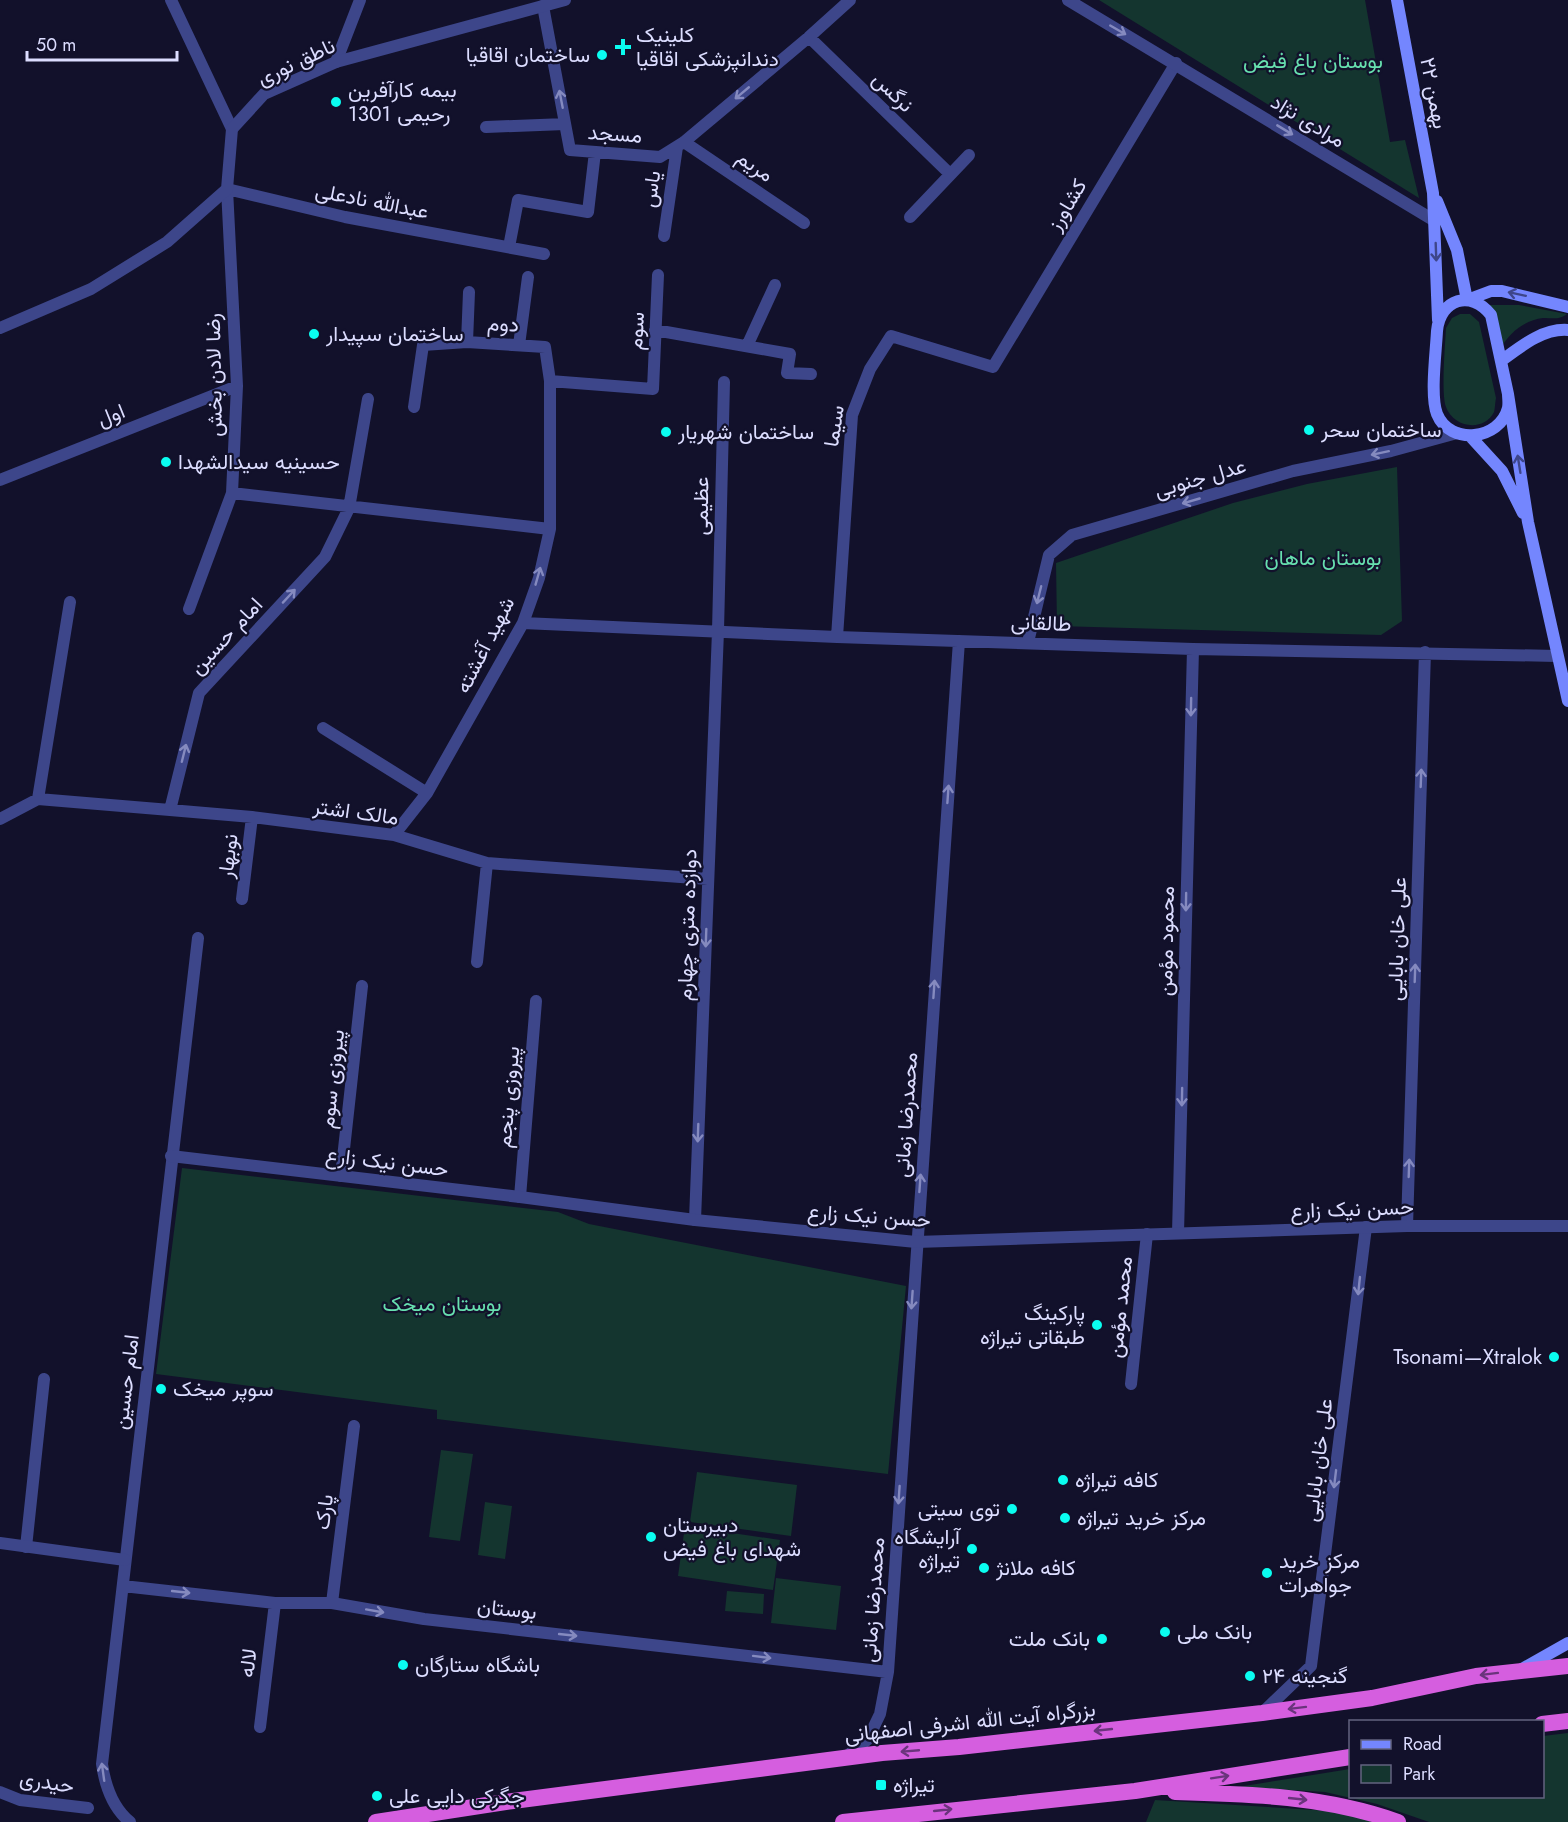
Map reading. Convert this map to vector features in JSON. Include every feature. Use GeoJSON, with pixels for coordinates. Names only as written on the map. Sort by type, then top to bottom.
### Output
{"type":"FeatureCollection","features":[{"type":"Feature","properties":{"kind":"highway","name":"بزرگراه آیت الله اشرفی اصفهانی"},"geometry":{"type":"LineString","coordinates":[[376,1822],[513,1801],[845,1758],[1262,1713],[1372,1698],[1476,1676],[1568,1666]]}},
{"type":"Feature","properties":{"kind":"highway"},"geometry":{"type":"LineString","coordinates":[[1544,1724],[1568,1720]]}},
{"type":"Feature","properties":{"kind":"highway"},"geometry":{"type":"LineString","coordinates":[[843,1822],[918,1817],[1135,1791],[1349,1757]]}},
{"type":"Feature","properties":{"kind":"highway"},"geometry":{"type":"LineString","coordinates":[[1135,1791],[1238,1794],[1328,1803],[1367,1811],[1398,1822]]}},
{"type":"Feature","properties":{"kind":"main road","name":"۲۲ بهمن"},"geometry":{"type":"LineString","coordinates":[[1397,0],[1433,193],[1438,322],[1434,404],[1438,417],[1446,427],[1456,433]]}},
{"type":"Feature","properties":{"kind":"main road","name":"۲۲ بهمن"},"geometry":{"type":"LineString","coordinates":[[1433,193],[1457,250],[1467,300]]}},
{"type":"Feature","properties":{"kind":"main road"},"geometry":{"type":"LineString","coordinates":[[1438,322],[1442,312],[1448,306],[1491,291],[1502,291],[1568,307]]}},
{"type":"Feature","properties":{"kind":"main road"},"geometry":{"type":"LineString","coordinates":[[1467,300],[1476,302],[1491,315],[1508,394],[1528,522],[1568,700]]}},
{"type":"Feature","properties":{"kind":"main road"},"geometry":{"type":"LineString","coordinates":[[1501,362],[1520,347],[1542,335],[1568,330]]}},
{"type":"Feature","properties":{"kind":"main road"},"geometry":{"type":"LineString","coordinates":[[1456,433],[1470,436],[1488,431],[1503,419],[1508,407],[1508,394]]}},
{"type":"Feature","properties":{"kind":"main road"},"geometry":{"type":"LineString","coordinates":[[1470,436],[1502,471],[1528,522]]}},
{"type":"Feature","properties":{"kind":"main road"},"geometry":{"type":"LineString","coordinates":[[1521,1670],[1568,1643]]}},
{"type":"Feature","properties":{"kind":"street"},"geometry":{"type":"LineString","coordinates":[[0,328],[91,289],[167,242],[227,189],[232,129],[171,0]]}},
{"type":"Feature","properties":{"kind":"street"},"geometry":{"type":"LineString","coordinates":[[336,62],[360,0]]}},
{"type":"Feature","properties":{"kind":"street","name":"ناطق نوری"},"geometry":{"type":"LineString","coordinates":[[232,129],[264,94],[336,62],[565,0]]}},
{"type":"Feature","properties":{"kind":"street"},"geometry":{"type":"LineString","coordinates":[[680,144],[850,0]]}},
{"type":"Feature","properties":{"kind":"street","name":"مرادی نژاد"},"geometry":{"type":"LineString","coordinates":[[1068,0],[1435,220]]}},
{"type":"Feature","properties":{"kind":"street","name":"مسجد"},"geometry":{"type":"LineString","coordinates":[[543,6],[570,150],[660,157],[680,144]]}},
{"type":"Feature","properties":{"kind":"street","name":"نرگس"},"geometry":{"type":"LineString","coordinates":[[809,37],[950,174]]}},
{"type":"Feature","properties":{"kind":"street","name":"کشاورز"},"geometry":{"type":"LineString","coordinates":[[993,368],[1176,63]]}},
{"type":"Feature","properties":{"kind":"street"},"geometry":{"type":"LineString","coordinates":[[486,127],[565,124]]}},
{"type":"Feature","properties":{"kind":"street","name":"مریم"},"geometry":{"type":"LineString","coordinates":[[680,144],[804,223]]}},
{"type":"Feature","properties":{"kind":"street","name":"یاس"},"geometry":{"type":"LineString","coordinates":[[664,236],[680,144]]}},
{"type":"Feature","properties":{"kind":"street"},"geometry":{"type":"LineString","coordinates":[[509,247],[518,200],[588,212],[595,152]]}},
{"type":"Feature","properties":{"kind":"street"},"geometry":{"type":"LineString","coordinates":[[910,216],[969,155]]}},
{"type":"Feature","properties":{"kind":"street","name":"عبدالله نادعلی"},"geometry":{"type":"LineString","coordinates":[[227,189],[345,217],[544,254]]}},
{"type":"Feature","properties":{"kind":"street","name":"رضا لادن بخش"},"geometry":{"type":"LineString","coordinates":[[189,609],[232,493],[237,386],[227,189]]}},
{"type":"Feature","properties":{"kind":"street","name":"سوم"},"geometry":{"type":"LineString","coordinates":[[550,381],[653,389],[658,275]]}},
{"type":"Feature","properties":{"kind":"street"},"geometry":{"type":"LineString","coordinates":[[519,345],[528,277]]}},
{"type":"Feature","properties":{"kind":"street"},"geometry":{"type":"LineString","coordinates":[[747,346],[775,285]]}},
{"type":"Feature","properties":{"kind":"street"},"geometry":{"type":"LineString","coordinates":[[467,342],[470,292]]}},
{"type":"Feature","properties":{"kind":"street"},"geometry":{"type":"LineString","coordinates":[[656,330],[789,354],[787,373],[811,374]]}},
{"type":"Feature","properties":{"kind":"street","name":"سیما"},"geometry":{"type":"LineString","coordinates":[[837,637],[852,415],[870,369],[891,336],[993,368]]}},
{"type":"Feature","properties":{"kind":"street","name":"دوم"},"geometry":{"type":"LineString","coordinates":[[414,407],[423,345],[467,342],[545,346],[550,381]]}},
{"type":"Feature","properties":{"kind":"street","name":"شهید آغشته"},"geometry":{"type":"LineString","coordinates":[[394,835],[427,793],[523,623],[539,578],[550,529],[550,381]]}},
{"type":"Feature","properties":{"kind":"street","name":"عظیمی"},"geometry":{"type":"LineString","coordinates":[[718,631],[724,382]]}},
{"type":"Feature","properties":{"kind":"street","name":"اول"},"geometry":{"type":"LineString","coordinates":[[0,480],[237,386]]}},
{"type":"Feature","properties":{"kind":"street","name":"امام حسین"},"geometry":{"type":"LineString","coordinates":[[170,810],[199,693],[325,557],[350,508],[368,399]]}},
{"type":"Feature","properties":{"kind":"street","name":"عدل جنوبی"},"geometry":{"type":"LineString","coordinates":[[1028,642],[1049,555],[1072,535],[1293,471],[1391,451],[1456,433]]}},
{"type":"Feature","properties":{"kind":"street"},"geometry":{"type":"LineString","coordinates":[[232,493],[550,529]]}},
{"type":"Feature","properties":{"kind":"street"},"geometry":{"type":"LineString","coordinates":[[0,819],[38,799],[70,602]]}},
{"type":"Feature","properties":{"kind":"street","name":"طالقانی"},"geometry":{"type":"LineString","coordinates":[[523,623],[837,637],[1193,649],[1557,656]]}},
{"type":"Feature","properties":{"kind":"street","name":"دوازده متری چهارم"},"geometry":{"type":"LineString","coordinates":[[695,1220],[718,631]]}},
{"type":"Feature","properties":{"kind":"street","name":"محمدرضا زمانی"},"geometry":{"type":"LineString","coordinates":[[845,1758],[868,1739],[880,1714],[888,1672],[959,641]]}},
{"type":"Feature","properties":{"kind":"street","name":"محمود مؤمن"},"geometry":{"type":"LineString","coordinates":[[1178,1233],[1193,649]]}},
{"type":"Feature","properties":{"kind":"street","name":"علی خان بابایی"},"geometry":{"type":"LineString","coordinates":[[1407,1226],[1425,652]]}},
{"type":"Feature","properties":{"kind":"street"},"geometry":{"type":"LineString","coordinates":[[323,728],[427,793]]}},
{"type":"Feature","properties":{"kind":"street","name":"مالک اشتر"},"geometry":{"type":"LineString","coordinates":[[38,799],[252,817],[394,835],[487,862],[708,879]]}},
{"type":"Feature","properties":{"kind":"street","name":"نوبهار"},"geometry":{"type":"LineString","coordinates":[[242,899],[252,817]]}},
{"type":"Feature","properties":{"kind":"street"},"geometry":{"type":"LineString","coordinates":[[477,962],[487,862]]}},
{"type":"Feature","properties":{"kind":"street","name":"امام حسین"},"geometry":{"type":"LineString","coordinates":[[130,1822],[122,1816],[111,1796],[104,1781],[102,1764],[198,938]]}},
{"type":"Feature","properties":{"kind":"street","name":"پیروزی سوم"},"geometry":{"type":"LineString","coordinates":[[341,1176],[362,986]]}},
{"type":"Feature","properties":{"kind":"street","name":"پیروزی پنجم"},"geometry":{"type":"LineString","coordinates":[[520,1197],[536,1001]]}},
{"type":"Feature","properties":{"kind":"street","name":"حسن نیک زارع"},"geometry":{"type":"LineString","coordinates":[[171,1156],[695,1220],[916,1242],[1366,1227],[1568,1226]]}},
{"type":"Feature","properties":{"kind":"street","name":"علی خان بابایی"},"geometry":{"type":"LineString","coordinates":[[1262,1713],[1311,1666],[1366,1227]]}},
{"type":"Feature","properties":{"kind":"street","name":"محمد مؤمن"},"geometry":{"type":"LineString","coordinates":[[1131,1384],[1147,1234]]}},
{"type":"Feature","properties":{"kind":"street"},"geometry":{"type":"LineString","coordinates":[[26,1546],[44,1379]]}},
{"type":"Feature","properties":{"kind":"street","name":"پارک"},"geometry":{"type":"LineString","coordinates":[[332,1604],[354,1426]]}},
{"type":"Feature","properties":{"kind":"street"},"geometry":{"type":"LineString","coordinates":[[0,1543],[125,1560]]}},
{"type":"Feature","properties":{"kind":"street","name":"بوستان"},"geometry":{"type":"LineString","coordinates":[[123,1586],[275,1603],[332,1604],[424,1619],[888,1672]]}},
{"type":"Feature","properties":{"kind":"street","name":"لاله"},"geometry":{"type":"LineString","coordinates":[[260,1727],[275,1603]]}},
{"type":"Feature","properties":{"kind":"street","name":"حیدری"},"geometry":{"type":"LineString","coordinates":[[0,1792],[20,1800],[88,1808]]}},
{"type":"Feature","properties":{"kind":"green space","name":"بوستان باغ فیض"},"geometry":{"type":"Polygon","coordinates":[[[1099,0],[1365,0],[1390,142],[1405,140],[1419,198],[1099,0]]]}},
{"type":"Feature","properties":{"kind":"green space"},"geometry":{"type":"Polygon","coordinates":[[[1485,305],[1519,305],[1567,314],[1559,318],[1536,319],[1524,324],[1508,337],[1501,348],[1485,305]]]}},
{"type":"Feature","properties":{"kind":"green space"},"geometry":{"type":"Polygon","coordinates":[[[1460,314],[1470,314],[1479,322],[1496,398],[1494,412],[1489,419],[1476,425],[1461,423],[1455,419],[1446,407],[1445,401],[1446,328],[1452,318],[1460,314]]]}},
{"type":"Feature","properties":{"kind":"green space","name":"بوستان ماهان"},"geometry":{"type":"Polygon","coordinates":[[[1397,467],[1402,621],[1381,635],[1057,626],[1056,563],[1233,503],[1307,484],[1397,467]]]}},
{"type":"Feature","properties":{"kind":"green space","name":"بوستان میخک"},"geometry":{"type":"Polygon","coordinates":[[[182,1168],[558,1212],[589,1224],[906,1286],[888,1474],[437,1419],[437,1410],[156,1374],[182,1168]]]}},
{"type":"Feature","properties":{"kind":"green space"},"geometry":{"type":"Polygon","coordinates":[[[441,1450],[473,1454],[460,1541],[429,1537],[441,1450]]]}},
{"type":"Feature","properties":{"kind":"green space"},"geometry":{"type":"Polygon","coordinates":[[[697,1472],[797,1485],[791,1536],[690,1522],[697,1472]]]}},
{"type":"Feature","properties":{"kind":"green space"},"geometry":{"type":"Polygon","coordinates":[[[485,1502],[512,1506],[505,1559],[478,1555],[485,1502]]]}},
{"type":"Feature","properties":{"kind":"green space"},"geometry":{"type":"Polygon","coordinates":[[[685,1526],[780,1540],[773,1590],[678,1576],[685,1526]]]}},
{"type":"Feature","properties":{"kind":"green space"},"geometry":{"type":"Polygon","coordinates":[[[776,1578],[841,1586],[836,1630],[771,1623],[776,1578]]]}},
{"type":"Feature","properties":{"kind":"green space"},"geometry":{"type":"Polygon","coordinates":[[[727,1591],[764,1594],[763,1614],[725,1611],[727,1591]]]}},
{"type":"Feature","properties":{"kind":"green space"},"geometry":{"type":"Polygon","coordinates":[[[1568,1733],[1568,1822],[1429,1822],[1377,1804],[1351,1798],[1544,1798],[1544,1736],[1568,1733]]]}},
{"type":"Feature","properties":{"kind":"green space"},"geometry":{"type":"Polygon","coordinates":[[[1349,1769],[1349,1798],[1325,1792],[1238,1787],[1349,1769]]]}},
{"type":"Feature","properties":{"kind":"green space"},"geometry":{"type":"Polygon","coordinates":[[[1155,1800],[1346,1812],[1373,1822],[1146,1822],[1155,1800]]]}},
{"type":"Feature","properties":{"kind":"place","name":"کلینیک دندانپزشکی اقاقیا"},"geometry":{"type":"Point","coordinates":[623,47]}},
{"type":"Feature","properties":{"kind":"place","name":"ساختمان اقاقیا"},"geometry":{"type":"Point","coordinates":[602,55]}},
{"type":"Feature","properties":{"kind":"place","name":"بیمه کارآفرین 1301 رحیمی"},"geometry":{"type":"Point","coordinates":[336,102]}},
{"type":"Feature","properties":{"kind":"place","name":"ساختمان سپیدار"},"geometry":{"type":"Point","coordinates":[314,334]}},
{"type":"Feature","properties":{"kind":"place","name":"ساختمان سحر"},"geometry":{"type":"Point","coordinates":[1309,430]}},
{"type":"Feature","properties":{"kind":"place","name":"ساختمان شهریار"},"geometry":{"type":"Point","coordinates":[666,432]}},
{"type":"Feature","properties":{"kind":"place","name":"حسینیه سیدالشهدا"},"geometry":{"type":"Point","coordinates":[166,462]}},
{"type":"Feature","properties":{"kind":"place","name":"پارکینگ طبقاتی تیراژه"},"geometry":{"type":"Point","coordinates":[1097,1325]}},
{"type":"Feature","properties":{"kind":"place","name":"Tsonami—Xtralok"},"geometry":{"type":"Point","coordinates":[1554,1357]}},
{"type":"Feature","properties":{"kind":"place","name":"سوپر میخک"},"geometry":{"type":"Point","coordinates":[161,1389]}},
{"type":"Feature","properties":{"kind":"place","name":"کافه تیراژه"},"geometry":{"type":"Point","coordinates":[1063,1480]}},
{"type":"Feature","properties":{"kind":"place","name":"توی سیتی"},"geometry":{"type":"Point","coordinates":[1012,1509]}},
{"type":"Feature","properties":{"kind":"place","name":"مرکز خرید تیراژه"},"geometry":{"type":"Point","coordinates":[1065,1518]}},
{"type":"Feature","properties":{"kind":"place","name":"دبیرستان شهدای باغ فیض"},"geometry":{"type":"Point","coordinates":[651,1537]}},
{"type":"Feature","properties":{"kind":"place","name":"آرایشگاه تیراژه"},"geometry":{"type":"Point","coordinates":[972,1549]}},
{"type":"Feature","properties":{"kind":"place","name":"کافه ملانژ"},"geometry":{"type":"Point","coordinates":[984,1568]}},
{"type":"Feature","properties":{"kind":"place","name":"مرکز خرید جواهرات"},"geometry":{"type":"Point","coordinates":[1267,1573]}},
{"type":"Feature","properties":{"kind":"place","name":"بانک ملی"},"geometry":{"type":"Point","coordinates":[1165,1632]}},
{"type":"Feature","properties":{"kind":"place","name":"بانک ملت"},"geometry":{"type":"Point","coordinates":[1102,1639]}},
{"type":"Feature","properties":{"kind":"place","name":"باشگاه ستارگان"},"geometry":{"type":"Point","coordinates":[403,1665]}},
{"type":"Feature","properties":{"kind":"place","name":"گنجینه ۲۴"},"geometry":{"type":"Point","coordinates":[1250,1676]}},
{"type":"Feature","properties":{"kind":"place","name":"تیراژه"},"geometry":{"type":"Point","coordinates":[881,1785]}},
{"type":"Feature","properties":{"kind":"place","name":"جگرکی دایی علی"},"geometry":{"type":"Point","coordinates":[377,1796]}}]}
